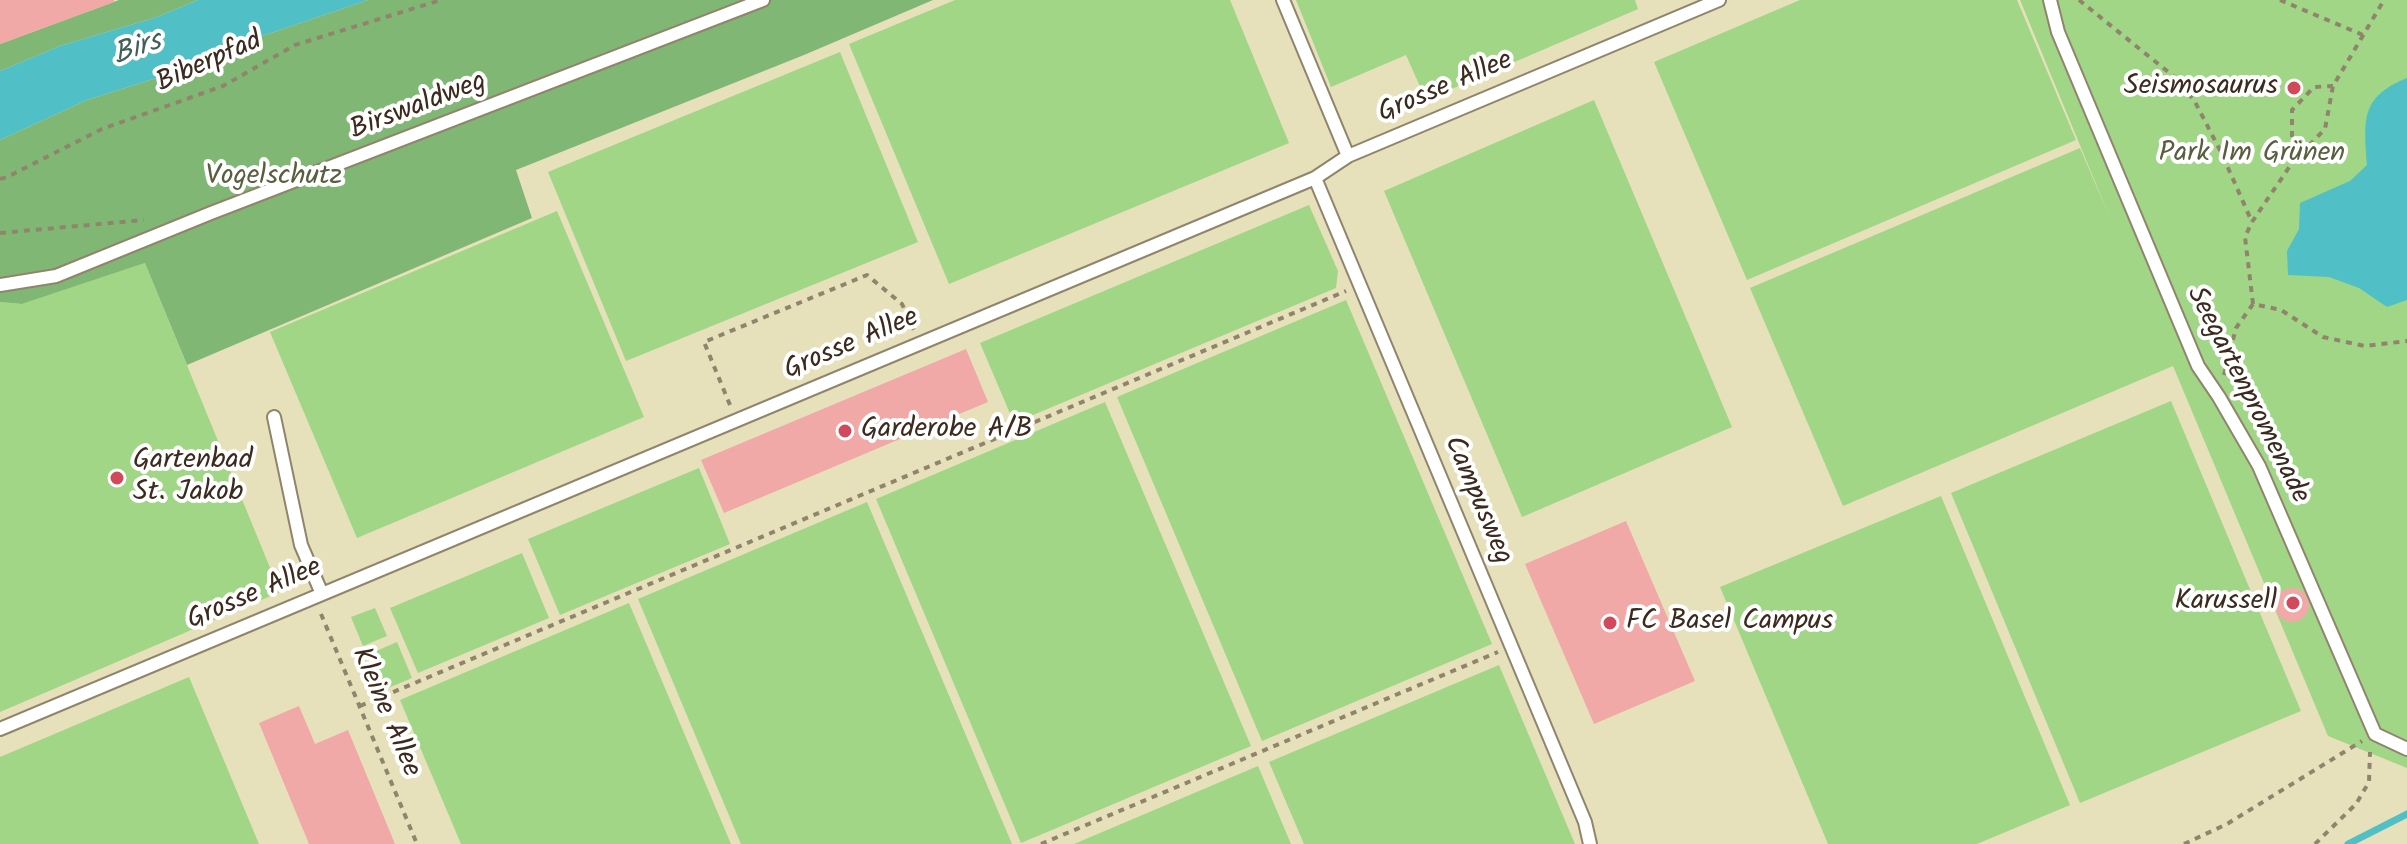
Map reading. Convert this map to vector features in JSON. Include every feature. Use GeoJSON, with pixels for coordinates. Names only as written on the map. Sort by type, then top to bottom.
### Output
{"type":"FeatureCollection","features":[{"type":"Feature","properties":{"kind":"lane","name":"Birswaldweg"},"geometry":{"type":"LineString","coordinates":[[0,285],[56,276],[763,0]]}},
{"type":"Feature","properties":{"kind":"lane"},"geometry":{"type":"LineString","coordinates":[[1283,0],[1348,156]]}},
{"type":"Feature","properties":{"kind":"lane","name":"Grosse Allee"},"geometry":{"type":"LineString","coordinates":[[0,729],[1315,178],[1348,156],[1719,0]]}},
{"type":"Feature","properties":{"kind":"lane","name":"Seegartenpromenade"},"geometry":{"type":"LineString","coordinates":[[2050,0],[2058,32],[2198,366],[2259,466],[2375,734]]}},
{"type":"Feature","properties":{"kind":"lane","name":"Campusweg"},"geometry":{"type":"LineString","coordinates":[[1315,178],[1585,822],[1590,844]]}},
{"type":"Feature","properties":{"kind":"lane"},"geometry":{"type":"LineString","coordinates":[[274,417],[301,545],[318,596]]}},
{"type":"Feature","properties":{"kind":"lane"},"geometry":{"type":"LineString","coordinates":[[2375,734],[2407,749]]}},
{"type":"Feature","properties":{"kind":"path","name":"Biberpfad"},"geometry":{"type":"LineString","coordinates":[[0,179],[102,129],[223,86],[295,45],[441,0]]}},
{"type":"Feature","properties":{"kind":"path"},"geometry":{"type":"LineString","coordinates":[[2079,0],[2172,75],[2194,100],[2252,222]]}},
{"type":"Feature","properties":{"kind":"path"},"geometry":{"type":"LineString","coordinates":[[2280,0],[2363,35]]}},
{"type":"Feature","properties":{"kind":"path"},"geometry":{"type":"LineString","coordinates":[[2219,397],[2236,328],[2253,304],[2245,237],[2292,163],[2325,129],[2333,86],[2384,0]]}},
{"type":"Feature","properties":{"kind":"path"},"geometry":{"type":"LineString","coordinates":[[2292,163],[2292,110],[2314,87],[2333,86]]}},
{"type":"Feature","properties":{"kind":"path"},"geometry":{"type":"LineString","coordinates":[[0,233],[150,219]]}},
{"type":"Feature","properties":{"kind":"path"},"geometry":{"type":"LineString","coordinates":[[736,420],[704,342],[867,275],[902,304],[919,343]]}},
{"type":"Feature","properties":{"kind":"path"},"geometry":{"type":"LineString","coordinates":[[360,706],[1360,285]]}},
{"type":"Feature","properties":{"kind":"path"},"geometry":{"type":"LineString","coordinates":[[2253,304],[2281,310],[2323,337],[2365,346],[2407,341]]}},
{"type":"Feature","properties":{"kind":"path","name":"Kleine Allee"},"geometry":{"type":"LineString","coordinates":[[318,596],[417,844]]}},
{"type":"Feature","properties":{"kind":"path"},"geometry":{"type":"LineString","coordinates":[[1041,844],[1511,646]]}},
{"type":"Feature","properties":{"kind":"path"},"geometry":{"type":"LineString","coordinates":[[2184,844],[2227,824],[2375,734]]}},
{"type":"Feature","properties":{"kind":"path"},"geometry":{"type":"LineString","coordinates":[[2315,844],[2356,804],[2369,782],[2369,759],[2375,734]]}},
{"type":"Feature","properties":{"kind":"green space"},"geometry":{"type":"Polygon","coordinates":[[[119,0],[198,0],[157,17],[60,46],[0,71],[0,44],[119,0]]]}},
{"type":"Feature","properties":{"kind":"green space","name":"Vogelschutz"},"geometry":{"type":"Polygon","coordinates":[[[368,0],[933,0],[516,170],[532,218],[187,365],[145,263],[22,304],[0,302],[0,140],[87,100],[182,70],[224,49],[368,0]]]}},
{"type":"Feature","properties":{"kind":"green space"},"geometry":{"type":"Polygon","coordinates":[[[955,0],[1230,0],[1289,143],[949,284],[849,44],[955,0]]]}},
{"type":"Feature","properties":{"kind":"green space"},"geometry":{"type":"Polygon","coordinates":[[[1296,0],[1635,0],[1638,9],[1426,100],[1406,55],[1331,87],[1296,0]]]}},
{"type":"Feature","properties":{"kind":"green space"},"geometry":{"type":"Polygon","coordinates":[[[1800,0],[2017,0],[2076,140],[1747,280],[1654,62],[1800,0]]]}},
{"type":"Feature","properties":{"kind":"green space","name":"Park Im Grünen"},"geometry":{"type":"Polygon","coordinates":[[[2020,0],[2407,0],[2407,768],[2328,736],[2173,366],[1843,506],[1750,288],[2080,148],[2110,218],[2020,0]]]}},
{"type":"Feature","properties":{"kind":"green space"},"geometry":{"type":"Polygon","coordinates":[[[840,52],[918,242],[626,361],[548,172],[840,52]]]}},
{"type":"Feature","properties":{"kind":"green space"},"geometry":{"type":"Polygon","coordinates":[[[1594,100],[1732,427],[1522,517],[1384,191],[1594,100]]]}},
{"type":"Feature","properties":{"kind":"green space"},"geometry":{"type":"Polygon","coordinates":[[[1309,205],[1338,271],[1336,288],[1014,423],[980,343],[1309,205]]]}},
{"type":"Feature","properties":{"kind":"green space"},"geometry":{"type":"Polygon","coordinates":[[[557,211],[644,417],[357,538],[270,332],[557,211]]]}},
{"type":"Feature","properties":{"kind":"green space","name":"Gartenbad St. Jakob"},"geometry":{"type":"Polygon","coordinates":[[[145,263],[280,592],[0,712],[0,302],[22,304],[145,263]]]}},
{"type":"Feature","properties":{"kind":"green space"},"geometry":{"type":"Polygon","coordinates":[[[1346,300],[1492,644],[1262,741],[1117,397],[1346,300]]]}},
{"type":"Feature","properties":{"kind":"green space"},"geometry":{"type":"Polygon","coordinates":[[[2171,401],[2301,711],[2080,803],[1951,493],[2171,401]]]}},
{"type":"Feature","properties":{"kind":"green space"},"geometry":{"type":"Polygon","coordinates":[[[1105,402],[1251,746],[1021,843],[876,499],[1105,402]]]}},
{"type":"Feature","properties":{"kind":"green space"},"geometry":{"type":"Polygon","coordinates":[[[699,468],[730,544],[560,615],[528,539],[699,468]]]}},
{"type":"Feature","properties":{"kind":"green space"},"geometry":{"type":"Polygon","coordinates":[[[1941,496],[2070,805],[1977,844],[1828,844],[1720,587],[1941,496]]]}},
{"type":"Feature","properties":{"kind":"green space"},"geometry":{"type":"Polygon","coordinates":[[[867,502],[1012,844],[741,844],[638,599],[867,502]]]}},
{"type":"Feature","properties":{"kind":"green space"},"geometry":{"type":"Polygon","coordinates":[[[522,553],[549,618],[418,673],[390,608],[522,553]]]}},
{"type":"Feature","properties":{"kind":"green space"},"geometry":{"type":"Polygon","coordinates":[[[629,603],[731,844],[461,844],[400,700],[629,603]]]}},
{"type":"Feature","properties":{"kind":"green space"},"geometry":{"type":"Polygon","coordinates":[[[375,608],[387,636],[363,646],[351,617],[375,608]]]}},
{"type":"Feature","properties":{"kind":"green space"},"geometry":{"type":"Polygon","coordinates":[[[397,642],[412,678],[381,691],[367,655],[397,642]]]}},
{"type":"Feature","properties":{"kind":"green space"},"geometry":{"type":"Polygon","coordinates":[[[1499,665],[1575,844],[1304,844],[1269,762],[1499,665]]]}},
{"type":"Feature","properties":{"kind":"green space"},"geometry":{"type":"Polygon","coordinates":[[[189,677],[259,844],[0,844],[0,757],[189,677]]]}},
{"type":"Feature","properties":{"kind":"green space"},"geometry":{"type":"Polygon","coordinates":[[[1258,766],[1291,844],[1074,844],[1258,766]]]}},
{"type":"Feature","properties":{"kind":"water","name":"Birs"},"geometry":{"type":"Polygon","coordinates":[[[198,0],[368,0],[224,49],[182,70],[87,100],[0,140],[0,71],[60,46],[157,17],[198,0]]]}},
{"type":"Feature","properties":{"kind":"water"},"geometry":{"type":"Polygon","coordinates":[[[2407,78],[2407,300],[2387,307],[2359,288],[2329,277],[2288,275],[2287,251],[2299,229],[2300,203],[2350,181],[2367,165],[2365,135],[2368,112],[2380,93],[2407,78]]]}},
{"type":"Feature","properties":{"kind":"building"},"geometry":{"type":"Polygon","coordinates":[[[0,0],[114,0],[114,2],[0,44],[0,0]]]}},
{"type":"Feature","properties":{"kind":"building","name":"Garderobe A/B"},"geometry":{"type":"Polygon","coordinates":[[[966,349],[988,402],[724,513],[701,460],[966,349]]]}},
{"type":"Feature","properties":{"kind":"building","name":"FC Basel Campus"},"geometry":{"type":"Polygon","coordinates":[[[1626,521],[1695,681],[1594,724],[1525,564],[1626,521]]]}},
{"type":"Feature","properties":{"kind":"building","name":"Karussell"},"geometry":{"type":"Polygon","coordinates":[[[2292,588],[2304,593],[2309,605],[2304,617],[2292,622],[2280,617],[2275,605],[2280,593],[2292,588]]]}},
{"type":"Feature","properties":{"kind":"building"},"geometry":{"type":"Polygon","coordinates":[[[299,706],[315,744],[348,730],[395,844],[309,844],[259,723],[299,706]]]}},
{"type":"Feature","properties":{"kind":"waterway"},"geometry":{"type":"LineString","coordinates":[[2348,844],[2407,814]]}},
{"type":"Feature","properties":{"kind":"place","name":"Seismosaurus"},"geometry":{"type":"Point","coordinates":[2294,88]}},
{"type":"Feature","properties":{"kind":"place","name":"Garderobe A/B"},"geometry":{"type":"Point","coordinates":[845,431]}},
{"type":"Feature","properties":{"kind":"place","name":"Gartenbad St. Jakob"},"geometry":{"type":"Point","coordinates":[117,478]}},
{"type":"Feature","properties":{"kind":"place","name":"Karussell"},"geometry":{"type":"Point","coordinates":[2293,603]}},
{"type":"Feature","properties":{"kind":"place","name":"FC Basel Campus"},"geometry":{"type":"Point","coordinates":[1610,623]}}]}
